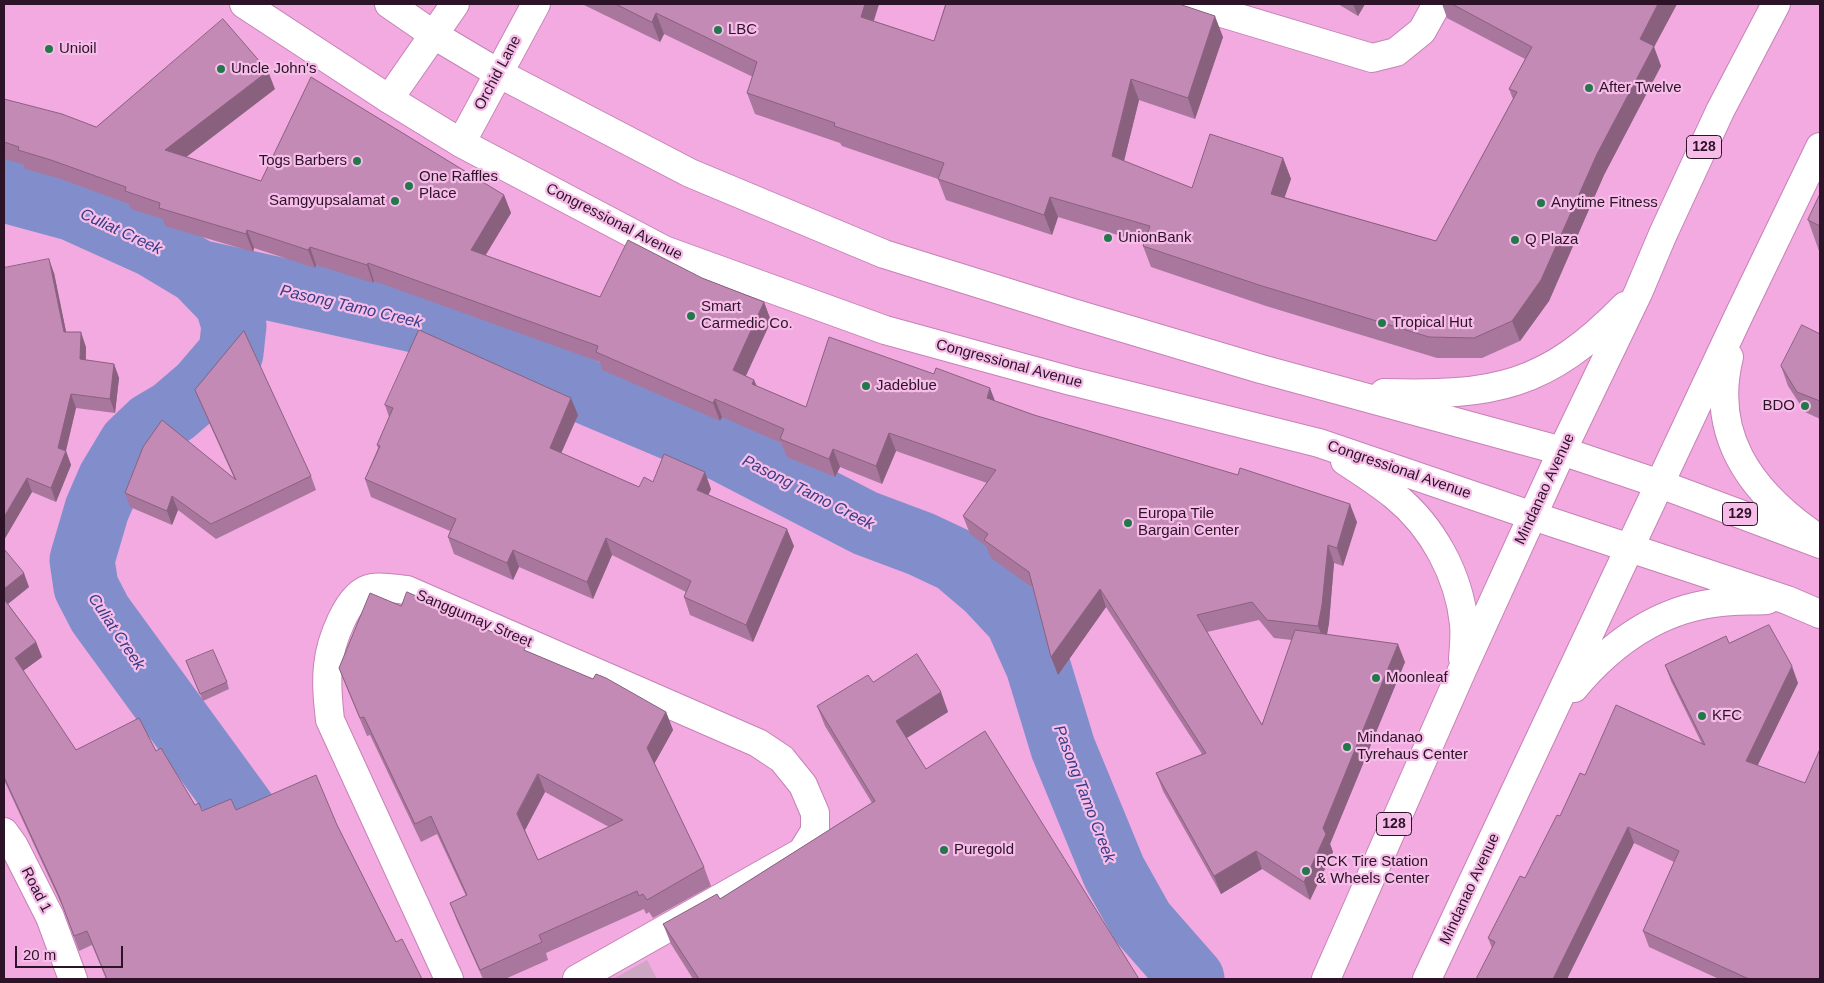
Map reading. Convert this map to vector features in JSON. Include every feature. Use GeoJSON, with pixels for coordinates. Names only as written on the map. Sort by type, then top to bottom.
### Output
{"type":"FeatureCollection","features":[{"type":"Feature","properties":{"kind":"main road","name":"Congressional Avenue"},"geometry":{"type":"LineString","coordinates":[[244,4],[389,99],[461,143],[664,250],[885,330],[1071,381],[1319,443],[1787,600],[1820,614]]}},
{"type":"Feature","properties":{"kind":"main road","name":"129"},"geometry":{"type":"LineString","coordinates":[[389,4],[434,34],[498,72],[690,173],[884,254],[1082,316],[1340,392],[1562,451],[1820,542]]}},
{"type":"Feature","properties":{"kind":"main road"},"geometry":{"type":"LineString","coordinates":[[389,99],[455,4]]}},
{"type":"Feature","properties":{"kind":"main road","name":"Orchid Lane"},"geometry":{"type":"LineString","coordinates":[[461,143],[536,4]]}},
{"type":"Feature","properties":{"kind":"main road"},"geometry":{"type":"LineString","coordinates":[[1192,4],[1372,58],[1396,52],[1422,31],[1436,4]]}},
{"type":"Feature","properties":{"kind":"main road","name":"Mindanao Avenue"},"geometry":{"type":"LineString","coordinates":[[1326,979],[1463,668],[1562,451],[1638,293],[1720,111],[1776,4]]}},
{"type":"Feature","properties":{"kind":"main road","name":"Mindanao Avenue"},"geometry":{"type":"LineString","coordinates":[[1427,979],[1820,147]]}},
{"type":"Feature","properties":{"kind":"main road"},"geometry":{"type":"LineString","coordinates":[[1340,392],[1460,393],[1515,382],[1537,374],[1569,356],[1608,323],[1638,293]]}},
{"type":"Feature","properties":{"kind":"main road"},"geometry":{"type":"LineString","coordinates":[[1739,315],[1728,362],[1724,390],[1724,412],[1734,447],[1741,463],[1764,494],[1820,542]]}},
{"type":"Feature","properties":{"kind":"main road"},"geometry":{"type":"LineString","coordinates":[[1319,443],[1395,497],[1434,540],[1452,575],[1459,596],[1464,624],[1463,668]]}},
{"type":"Feature","properties":{"kind":"main road","name":"Sanggumay Street"},"geometry":{"type":"LineString","coordinates":[[449,979],[330,720],[327,691],[328,664],[344,613],[357,596],[372,588],[407,590],[758,743],[782,759],[803,784],[816,813],[815,831],[802,852],[577,979]]}},
{"type":"Feature","properties":{"kind":"main road"},"geometry":{"type":"LineString","coordinates":[[1554,712],[1604,656],[1651,622],[1713,603],[1787,600]]}},
{"type":"Feature","properties":{"kind":"main road","name":"Road 1"},"geometry":{"type":"LineString","coordinates":[[4,832],[14,846],[50,917],[73,979]]}},
{"type":"Feature","properties":{"kind":"shaded area"},"geometry":{"type":"Polygon","coordinates":[[[647,960],[657,979],[613,979],[647,960]]]}},
{"type":"Feature","properties":{"kind":"building"},"geometry":{"type":"Polygon","coordinates":[[[616,4],[865,4],[861,17],[934,41],[946,4],[1179,4],[1215,16],[1188,98],[1131,79],[1112,156],[1192,188],[1210,134],[1283,158],[1271,194],[1436,241],[1517,92],[1509,89],[1532,47],[1452,4],[1658,4],[1640,39],[1654,46],[1597,154],[1541,280],[1512,321],[1474,338],[1429,337],[1259,285],[1143,246],[1150,226],[1050,197],[1044,215],[938,179],[944,163],[834,126],[835,123],[747,93],[757,62],[656,13],[652,22],[616,4]]]}},
{"type":"Feature","properties":{"kind":"building"},"geometry":{"type":"Polygon","coordinates":[[[223,19],[268,71],[165,150],[261,181],[311,77],[504,195],[471,250],[600,297],[628,240],[702,278],[764,302],[733,370],[754,380],[752,384],[806,407],[829,337],[934,374],[936,368],[990,388],[987,398],[1034,415],[1238,475],[1240,468],[1350,504],[1337,548],[1328,545],[1318,626],[1267,620],[1252,602],[1197,615],[1262,725],[1295,630],[1398,644],[1323,828],[1326,834],[1304,882],[1256,851],[1214,876],[1156,773],[1206,753],[1100,589],[1051,657],[1029,572],[984,540],[988,534],[963,516],[996,470],[889,433],[876,466],[833,449],[829,459],[780,439],[784,429],[715,399],[713,403],[596,352],[598,346],[368,263],[367,265],[310,247],[308,250],[247,230],[246,234],[159,208],[160,203],[125,191],[126,187],[18,150],[19,147],[4,142],[4,99],[62,114],[96,127],[223,19]]]}},
{"type":"Feature","properties":{"kind":"building"},"geometry":{"type":"Polygon","coordinates":[[[1820,194],[1820,226],[1808,220],[1820,194]]]}},
{"type":"Feature","properties":{"kind":"building"},"geometry":{"type":"Polygon","coordinates":[[[49,259],[64,332],[81,332],[80,359],[114,364],[110,399],[71,394],[58,448],[66,451],[51,488],[27,478],[4,517],[4,268],[49,259]]]}},
{"type":"Feature","properties":{"kind":"building"},"geometry":{"type":"Polygon","coordinates":[[[1802,325],[1820,334],[1820,401],[1797,392],[1781,366],[1802,325]]]}},
{"type":"Feature","properties":{"kind":"building"},"geometry":{"type":"Polygon","coordinates":[[[419,330],[571,398],[550,448],[639,487],[644,477],[653,482],[664,454],[705,472],[697,490],[787,529],[746,625],[684,597],[691,581],[606,538],[587,582],[513,550],[507,563],[448,537],[456,519],[365,479],[380,446],[377,445],[393,408],[385,405],[419,330]]]}},
{"type":"Feature","properties":{"kind":"building"},"geometry":{"type":"Polygon","coordinates":[[[244,331],[311,476],[211,524],[172,496],[167,511],[125,493],[143,447],[162,420],[236,480],[195,390],[244,331]]]}},
{"type":"Feature","properties":{"kind":"building"},"geometry":{"type":"Polygon","coordinates":[[[4,549],[24,573],[4,589],[4,549]]]}},
{"type":"Feature","properties":{"kind":"building"},"geometry":{"type":"Polygon","coordinates":[[[407,592],[467,618],[466,621],[526,646],[524,650],[593,679],[596,674],[606,678],[666,712],[647,748],[704,867],[647,900],[643,894],[639,896],[637,891],[539,935],[542,942],[480,970],[450,903],[467,895],[431,816],[415,824],[364,717],[360,718],[339,668],[370,593],[401,606],[407,592]],[[538,774],[517,814],[538,860],[623,820],[538,774]]]}},
{"type":"Feature","properties":{"kind":"building"},"geometry":{"type":"Polygon","coordinates":[[[4,599],[36,642],[15,658],[76,750],[139,718],[156,751],[161,748],[195,805],[199,803],[202,811],[231,799],[236,810],[316,775],[337,825],[396,942],[402,939],[422,979],[107,979],[87,931],[74,936],[59,896],[4,777],[4,599]]]}},
{"type":"Feature","properties":{"kind":"building"},"geometry":{"type":"Polygon","coordinates":[[[1769,625],[1792,666],[1746,761],[1805,783],[1820,749],[1820,979],[1749,979],[1643,931],[1679,851],[1628,827],[1553,979],[1476,979],[1495,942],[1488,938],[1520,876],[1525,878],[1557,815],[1560,816],[1580,773],[1585,775],[1616,705],[1705,745],[1665,665],[1726,636],[1729,643],[1769,625]]]}},
{"type":"Feature","properties":{"kind":"building"},"geometry":{"type":"Polygon","coordinates":[[[213,650],[227,682],[200,694],[186,661],[213,650]]]}},
{"type":"Feature","properties":{"kind":"building","name":"Puregold"},"geometry":{"type":"Polygon","coordinates":[[[917,654],[941,692],[896,721],[926,769],[985,731],[1139,979],[699,979],[663,924],[717,894],[720,899],[875,801],[817,706],[868,675],[873,682],[917,654]]]}},
{"type":"Feature","properties":{"kind":"waterway","name":"Culiat Creek"},"geometry":{"type":"LineString","coordinates":[[4,190],[71,208],[153,245],[198,272],[227,302],[234,325],[231,353],[201,388],[173,412],[151,425],[131,444],[110,479],[97,509],[82,560],[86,587],[100,614],[248,817],[288,880],[332,979]]}},
{"type":"Feature","properties":{"kind":"waterway","name":"Pasong Tamo Creek"},"geometry":{"type":"LineString","coordinates":[[198,272],[419,321],[722,449],[865,523],[921,544],[955,560],[988,588],[1017,619],[1038,666],[1063,748],[1114,872],[1142,922],[1192,979]]}},
{"type":"Feature","properties":{"kind":"place","name":"LBC"},"geometry":{"type":"Point","coordinates":[718,30]}},
{"type":"Feature","properties":{"kind":"place","name":"Unioil"},"geometry":{"type":"Point","coordinates":[49,49]}},
{"type":"Feature","properties":{"kind":"place","name":"Uncle John's"},"geometry":{"type":"Point","coordinates":[221,69]}},
{"type":"Feature","properties":{"kind":"place","name":"After Twelve"},"geometry":{"type":"Point","coordinates":[1589,88]}},
{"type":"Feature","properties":{"kind":"place","name":"Togs Barbers"},"geometry":{"type":"Point","coordinates":[357,161]}},
{"type":"Feature","properties":{"kind":"place","name":"One Raffles Place"},"geometry":{"type":"Point","coordinates":[409,186]}},
{"type":"Feature","properties":{"kind":"place","name":"Samgyupsalamat"},"geometry":{"type":"Point","coordinates":[395,201]}},
{"type":"Feature","properties":{"kind":"place","name":"Anytime Fitness"},"geometry":{"type":"Point","coordinates":[1541,203]}},
{"type":"Feature","properties":{"kind":"place","name":"UnionBank"},"geometry":{"type":"Point","coordinates":[1108,238]}},
{"type":"Feature","properties":{"kind":"place","name":"Q Plaza"},"geometry":{"type":"Point","coordinates":[1515,240]}},
{"type":"Feature","properties":{"kind":"place","name":"Smart Carmedic Co."},"geometry":{"type":"Point","coordinates":[691,316]}},
{"type":"Feature","properties":{"kind":"place","name":"Tropical Hut"},"geometry":{"type":"Point","coordinates":[1382,323]}},
{"type":"Feature","properties":{"kind":"place","name":"Jadeblue"},"geometry":{"type":"Point","coordinates":[866,386]}},
{"type":"Feature","properties":{"kind":"place","name":"BDO"},"geometry":{"type":"Point","coordinates":[1805,406]}},
{"type":"Feature","properties":{"kind":"place","name":"Europa Tile Bargain Center"},"geometry":{"type":"Point","coordinates":[1128,523]}},
{"type":"Feature","properties":{"kind":"place","name":"Moonleaf"},"geometry":{"type":"Point","coordinates":[1376,678]}},
{"type":"Feature","properties":{"kind":"place","name":"KFC"},"geometry":{"type":"Point","coordinates":[1702,716]}},
{"type":"Feature","properties":{"kind":"place","name":"Mindanao Tyrehaus Center"},"geometry":{"type":"Point","coordinates":[1347,747]}},
{"type":"Feature","properties":{"kind":"place","name":"Puregold"},"geometry":{"type":"Point","coordinates":[944,850]}},
{"type":"Feature","properties":{"kind":"place","name":"RCK Tire Station & Wheels Center"},"geometry":{"type":"Point","coordinates":[1306,871]}}]}
